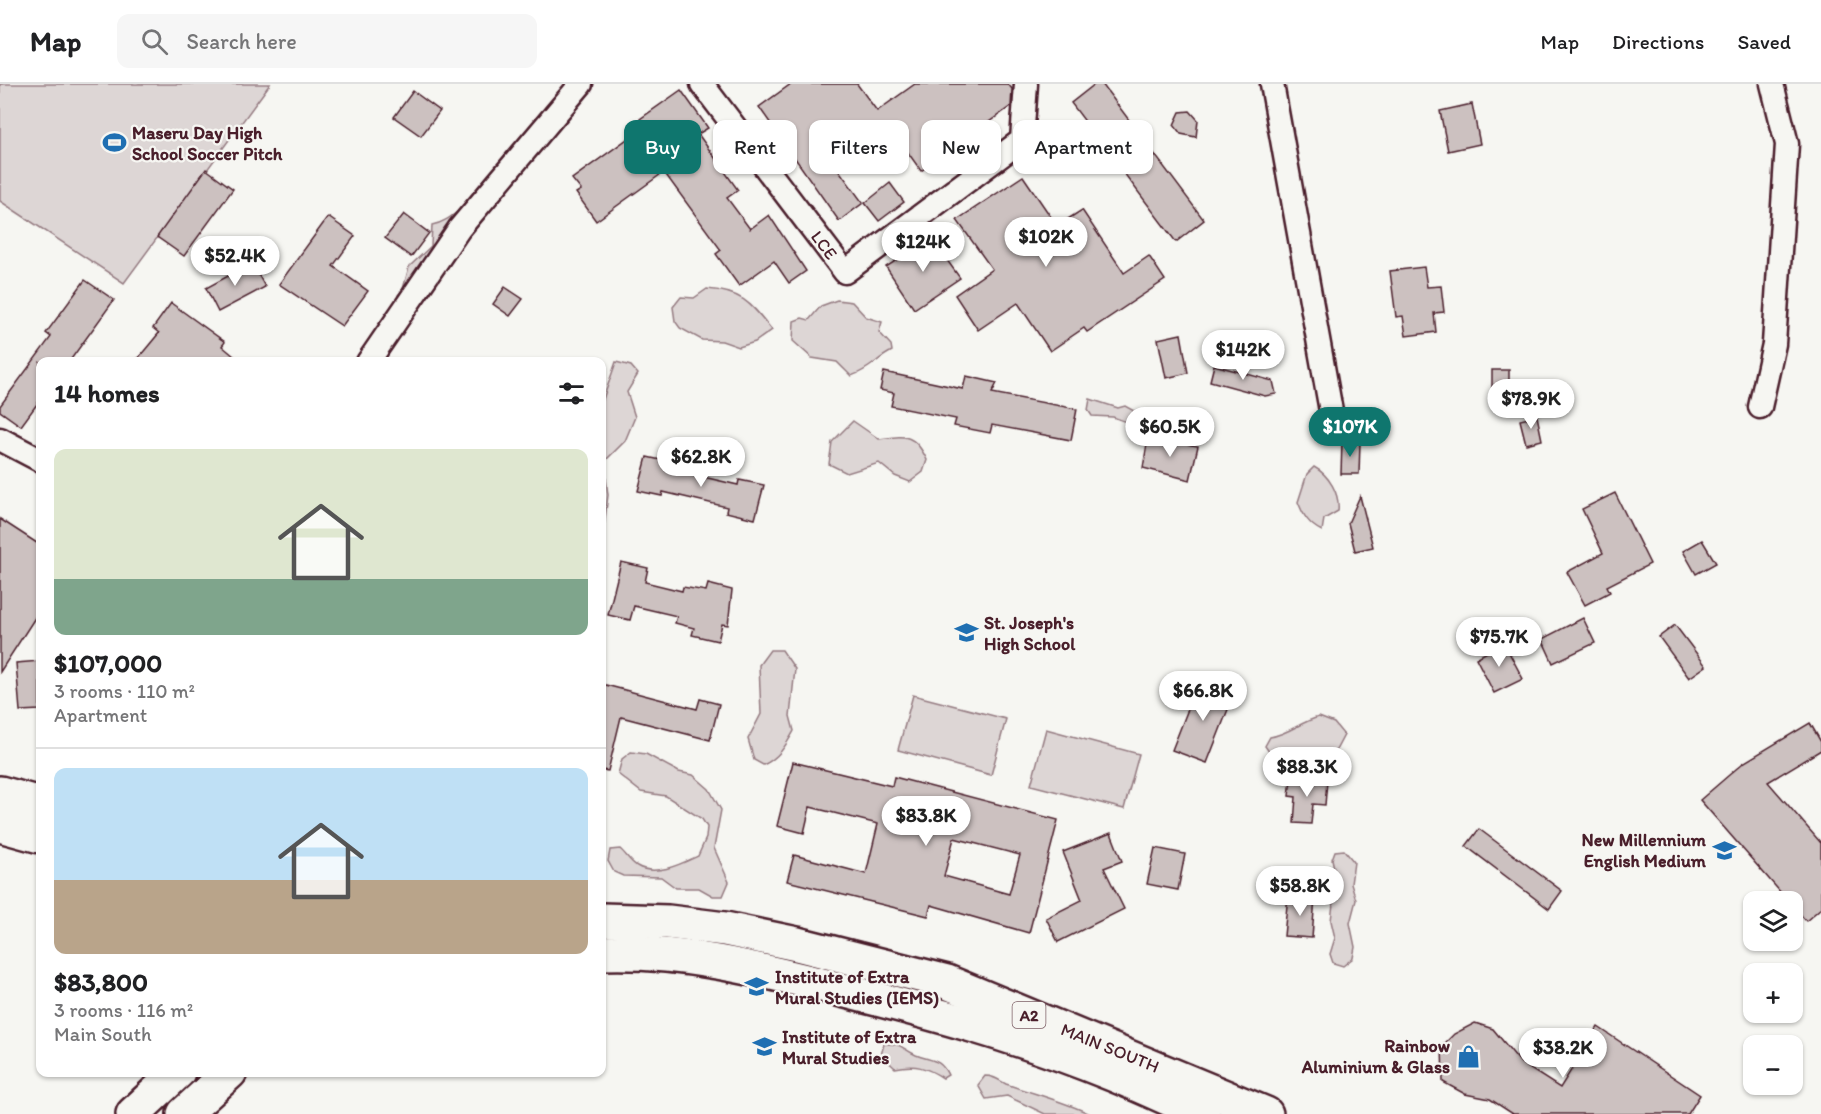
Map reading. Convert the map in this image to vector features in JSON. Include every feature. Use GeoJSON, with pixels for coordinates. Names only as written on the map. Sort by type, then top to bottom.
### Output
{"type":"FeatureCollection","features":[{"type":"Feature","properties":{"kind":"main road"},"geometry":{"type":"LineString","coordinates":[[0,793],[36,803]]}},
{"type":"Feature","properties":{"kind":"main road"},"geometry":{"type":"LineString","coordinates":[[0,825],[36,835]]}},
{"type":"Feature","properties":{"kind":"main road","name":"MAIN SOUTH"},"geometry":{"type":"LineString","coordinates":[[606,920],[668,922],[724,929],[797,944],[947,982],[1266,1114]]}},
{"type":"Feature","properties":{"kind":"main road","name":"MAIN SOUTH"},"geometry":{"type":"LineString","coordinates":[[606,953],[641,951],[696,958],[779,974],[943,1015],[1106,1071],[1203,1114]]}},
{"type":"Feature","properties":{"kind":"main road"},"geometry":{"type":"LineString","coordinates":[[133,1114],[173,1077]]}},
{"type":"Feature","properties":{"kind":"main road"},"geometry":{"type":"LineString","coordinates":[[184,1114],[225,1077]]}},
{"type":"Feature","properties":{"kind":"street"},"geometry":{"type":"LineString","coordinates":[[371,357],[459,229],[581,84]]}},
{"type":"Feature","properties":{"kind":"street","name":"LCE"},"geometry":{"type":"LineString","coordinates":[[702,84],[845,272],[1022,140],[1026,84]]}},
{"type":"Feature","properties":{"kind":"street"},"geometry":{"type":"LineString","coordinates":[[1272,84],[1334,422]]}},
{"type":"Feature","properties":{"kind":"street"},"geometry":{"type":"LineString","coordinates":[[1760,407],[1774,344],[1787,144],[1772,84]]}},
{"type":"Feature","properties":{"kind":"street"},"geometry":{"type":"LineString","coordinates":[[0,439],[36,458]]}},
{"type":"Feature","properties":{"kind":"shaded area","name":"Maseru Day High School Soccer Pitch"},"geometry":{"type":"Polygon","coordinates":[[[0,84],[270,84],[124,283],[0,201],[0,84]]]}},
{"type":"Feature","properties":{"kind":"shaded area"},"geometry":{"type":"Polygon","coordinates":[[[474,201],[401,301],[398,295],[403,289],[409,267],[431,246],[432,225],[444,221],[474,201]]]}},
{"type":"Feature","properties":{"kind":"shaded area"},"geometry":{"type":"Polygon","coordinates":[[[707,289],[738,296],[752,306],[772,330],[755,342],[739,347],[722,341],[702,340],[680,328],[675,321],[673,307],[681,297],[694,298],[707,289]]]}},
{"type":"Feature","properties":{"kind":"shaded area"},"geometry":{"type":"Polygon","coordinates":[[[837,300],[852,302],[866,317],[882,322],[879,332],[891,345],[892,351],[863,371],[851,376],[837,362],[812,358],[793,341],[794,321],[802,318],[809,320],[821,306],[837,300]]]}},
{"type":"Feature","properties":{"kind":"shaded area"},"geometry":{"type":"Polygon","coordinates":[[[616,362],[631,366],[638,374],[627,392],[635,417],[625,441],[606,460],[606,391],[616,362]]]}},
{"type":"Feature","properties":{"kind":"shaded area"},"geometry":{"type":"Polygon","coordinates":[[[1090,399],[1118,408],[1125,406],[1136,412],[1140,418],[1129,423],[1113,417],[1092,416],[1088,410],[1090,399]]]}},
{"type":"Feature","properties":{"kind":"shaded area"},"geometry":{"type":"Polygon","coordinates":[[[853,421],[879,439],[903,437],[914,441],[927,460],[923,472],[910,482],[895,476],[879,463],[847,473],[829,464],[832,442],[853,421]]]}},
{"type":"Feature","properties":{"kind":"shaded area"},"geometry":{"type":"Polygon","coordinates":[[[1314,467],[1332,486],[1338,505],[1338,511],[1324,519],[1322,531],[1307,519],[1298,502],[1307,474],[1314,467]]]}},
{"type":"Feature","properties":{"kind":"shaded area"},"geometry":{"type":"Polygon","coordinates":[[[606,478],[608,495],[606,511],[606,478]]]}},
{"type":"Feature","properties":{"kind":"shaded area"},"geometry":{"type":"Polygon","coordinates":[[[770,650],[782,650],[795,669],[790,716],[794,731],[778,755],[763,765],[754,760],[748,739],[761,714],[759,665],[770,650]]]}},
{"type":"Feature","properties":{"kind":"shaded area"},"geometry":{"type":"Polygon","coordinates":[[[913,695],[1006,719],[991,775],[898,750],[913,695]]]}},
{"type":"Feature","properties":{"kind":"shaded area"},"geometry":{"type":"Polygon","coordinates":[[[1319,717],[1334,723],[1344,735],[1334,754],[1319,762],[1304,756],[1272,756],[1265,746],[1270,737],[1319,717]]]}},
{"type":"Feature","properties":{"kind":"shaded area"},"geometry":{"type":"Polygon","coordinates":[[[1046,729],[1139,754],[1124,809],[1031,785],[1046,729]]]}},
{"type":"Feature","properties":{"kind":"shaded area"},"geometry":{"type":"Polygon","coordinates":[[[631,752],[646,754],[679,772],[693,775],[709,789],[721,810],[714,848],[729,882],[723,896],[713,896],[699,888],[676,888],[661,877],[623,876],[614,872],[608,861],[610,850],[620,849],[635,864],[644,869],[660,870],[698,856],[706,838],[707,827],[702,819],[666,796],[641,792],[618,774],[622,759],[631,752]]]}},
{"type":"Feature","properties":{"kind":"shaded area"},"geometry":{"type":"Polygon","coordinates":[[[1344,850],[1354,862],[1351,884],[1356,900],[1350,923],[1355,947],[1353,958],[1343,966],[1333,963],[1330,954],[1335,938],[1331,921],[1336,877],[1332,859],[1335,851],[1344,850]]]}},
{"type":"Feature","properties":{"kind":"shaded area"},"geometry":{"type":"Polygon","coordinates":[[[884,1044],[898,1045],[916,1055],[935,1061],[948,1075],[943,1078],[926,1069],[909,1066],[895,1068],[881,1055],[884,1044]]]}},
{"type":"Feature","properties":{"kind":"shaded area"},"geometry":{"type":"Polygon","coordinates":[[[985,1076],[994,1077],[1006,1084],[1059,1101],[1090,1114],[1045,1114],[1007,1096],[986,1099],[978,1085],[985,1076]]]}},
{"type":"Feature","properties":{"kind":"building"},"geometry":{"type":"Polygon","coordinates":[[[791,84],[857,84],[877,111],[915,84],[1008,84],[1012,89],[1011,106],[992,120],[921,120],[921,171],[909,154],[909,120],[809,120],[809,174],[842,174],[863,203],[839,221],[797,161],[797,120],[768,120],[759,107],[791,84]]]}},
{"type":"Feature","properties":{"kind":"building"},"geometry":{"type":"Polygon","coordinates":[[[1095,84],[1102,84],[1129,120],[1084,120],[1071,103],[1095,84]]]}},
{"type":"Feature","properties":{"kind":"building"},"geometry":{"type":"Polygon","coordinates":[[[681,90],[708,128],[701,132],[701,120],[640,119],[681,90]]]}},
{"type":"Feature","properties":{"kind":"building"},"geometry":{"type":"Polygon","coordinates":[[[413,91],[440,111],[421,136],[394,117],[413,91]]]}},
{"type":"Feature","properties":{"kind":"building"},"geometry":{"type":"Polygon","coordinates":[[[1472,104],[1480,144],[1448,151],[1440,111],[1472,104]]]}},
{"type":"Feature","properties":{"kind":"building"},"geometry":{"type":"Polygon","coordinates":[[[1190,111],[1198,120],[1196,137],[1181,134],[1174,125],[1180,112],[1190,111]]]}},
{"type":"Feature","properties":{"kind":"building"},"geometry":{"type":"Polygon","coordinates":[[[701,138],[713,155],[713,174],[727,174],[738,190],[727,198],[750,229],[769,215],[806,271],[789,283],[774,261],[739,286],[716,254],[721,250],[665,174],[701,174],[701,138]]]}},
{"type":"Feature","properties":{"kind":"building"},"geometry":{"type":"Polygon","coordinates":[[[624,141],[624,174],[661,174],[596,221],[576,193],[581,190],[572,179],[624,141]]]}},
{"type":"Feature","properties":{"kind":"building"},"geometry":{"type":"Polygon","coordinates":[[[1153,152],[1204,220],[1176,242],[1125,174],[1153,174],[1153,152]]]}},
{"type":"Feature","properties":{"kind":"building"},"geometry":{"type":"Polygon","coordinates":[[[206,169],[233,189],[184,256],[157,237],[206,169]]]}},
{"type":"Feature","properties":{"kind":"building"},"geometry":{"type":"Polygon","coordinates":[[[1023,176],[1057,226],[1082,210],[1124,273],[1149,256],[1165,280],[1087,332],[1084,328],[1050,351],[1018,303],[978,330],[955,295],[992,269],[957,220],[1023,176]]]}},
{"type":"Feature","properties":{"kind":"building"},"geometry":{"type":"Polygon","coordinates":[[[890,183],[904,202],[879,221],[865,203],[890,183]]]}},
{"type":"Feature","properties":{"kind":"building"},"geometry":{"type":"Polygon","coordinates":[[[404,214],[429,233],[411,257],[385,238],[404,214]]]}},
{"type":"Feature","properties":{"kind":"building"},"geometry":{"type":"Polygon","coordinates":[[[328,217],[355,236],[333,266],[368,291],[342,326],[279,284],[328,217]]]}},
{"type":"Feature","properties":{"kind":"building"},"geometry":{"type":"Polygon","coordinates":[[[931,238],[960,278],[914,309],[886,267],[931,238]]]}},
{"type":"Feature","properties":{"kind":"building"},"geometry":{"type":"Polygon","coordinates":[[[252,263],[265,287],[218,312],[206,288],[252,263]]]}},
{"type":"Feature","properties":{"kind":"building"},"geometry":{"type":"Polygon","coordinates":[[[1424,267],[1427,287],[1441,286],[1444,312],[1434,313],[1436,332],[1406,336],[1403,316],[1396,317],[1390,271],[1424,267]]]}},
{"type":"Feature","properties":{"kind":"building"},"geometry":{"type":"Polygon","coordinates":[[[85,280],[114,300],[73,357],[36,357],[51,337],[46,333],[85,280]]]}},
{"type":"Feature","properties":{"kind":"building"},"geometry":{"type":"Polygon","coordinates":[[[505,287],[523,299],[510,316],[493,304],[505,287]]]}},
{"type":"Feature","properties":{"kind":"building"},"geometry":{"type":"Polygon","coordinates":[[[171,303],[225,342],[222,346],[235,357],[139,357],[159,333],[153,328],[171,303]]]}},
{"type":"Feature","properties":{"kind":"building"},"geometry":{"type":"Polygon","coordinates":[[[1181,334],[1188,373],[1166,378],[1158,339],[1181,334]]]}},
{"type":"Feature","properties":{"kind":"building"},"geometry":{"type":"Polygon","coordinates":[[[36,357],[36,405],[21,426],[0,411],[0,406],[36,357]]]}},
{"type":"Feature","properties":{"kind":"building"},"geometry":{"type":"Polygon","coordinates":[[[1214,365],[1273,381],[1276,394],[1265,396],[1210,381],[1214,365]]]}},
{"type":"Feature","properties":{"kind":"building"},"geometry":{"type":"Polygon","coordinates":[[[1492,370],[1509,370],[1509,391],[1492,391],[1492,370]]]}},
{"type":"Feature","properties":{"kind":"building"},"geometry":{"type":"Polygon","coordinates":[[[884,372],[963,389],[966,376],[997,383],[992,393],[1077,409],[1071,440],[992,425],[990,433],[954,426],[956,419],[891,406],[894,393],[880,390],[884,372]]]}},
{"type":"Feature","properties":{"kind":"building"},"geometry":{"type":"Polygon","coordinates":[[[1537,416],[1542,440],[1526,444],[1520,420],[1537,416]]]}},
{"type":"Feature","properties":{"kind":"building"},"geometry":{"type":"Polygon","coordinates":[[[1148,438],[1198,446],[1190,480],[1143,468],[1148,438]]]}},
{"type":"Feature","properties":{"kind":"building"},"geometry":{"type":"Polygon","coordinates":[[[1342,442],[1360,442],[1359,474],[1341,474],[1342,442]]]}},
{"type":"Feature","properties":{"kind":"building"},"geometry":{"type":"Polygon","coordinates":[[[647,457],[670,462],[669,469],[738,485],[739,480],[764,485],[755,519],[726,512],[727,507],[663,492],[662,496],[638,491],[647,457]]]}},
{"type":"Feature","properties":{"kind":"building"},"geometry":{"type":"Polygon","coordinates":[[[1615,493],[1650,564],[1607,586],[1610,592],[1585,605],[1567,572],[1603,553],[1582,509],[1615,493]]]}},
{"type":"Feature","properties":{"kind":"building"},"geometry":{"type":"Polygon","coordinates":[[[1360,496],[1373,547],[1355,551],[1348,523],[1360,496]]]}},
{"type":"Feature","properties":{"kind":"building"},"geometry":{"type":"Polygon","coordinates":[[[0,519],[36,542],[36,616],[0,672],[0,519]]]}},
{"type":"Feature","properties":{"kind":"building"},"geometry":{"type":"Polygon","coordinates":[[[1702,540],[1716,563],[1696,574],[1683,551],[1702,540]]]}},
{"type":"Feature","properties":{"kind":"building"},"geometry":{"type":"Polygon","coordinates":[[[621,562],[648,568],[645,582],[682,591],[683,587],[706,591],[708,584],[732,590],[728,625],[722,624],[718,641],[692,635],[694,628],[675,623],[677,616],[634,606],[630,620],[608,615],[621,562]]]}},
{"type":"Feature","properties":{"kind":"building"},"geometry":{"type":"Polygon","coordinates":[[[1583,618],[1595,643],[1553,663],[1542,639],[1583,618]]]}},
{"type":"Feature","properties":{"kind":"building"},"geometry":{"type":"Polygon","coordinates":[[[1675,625],[1706,666],[1689,678],[1659,637],[1675,625]]]}},
{"type":"Feature","properties":{"kind":"building"},"geometry":{"type":"Polygon","coordinates":[[[1504,643],[1523,679],[1494,693],[1476,658],[1504,643]]]}},
{"type":"Feature","properties":{"kind":"building"},"geometry":{"type":"Polygon","coordinates":[[[36,661],[36,710],[20,711],[16,663],[36,661]]]}},
{"type":"Feature","properties":{"kind":"building"},"geometry":{"type":"Polygon","coordinates":[[[1199,681],[1234,694],[1207,763],[1172,750],[1199,681]]]}},
{"type":"Feature","properties":{"kind":"building"},"geometry":{"type":"Polygon","coordinates":[[[606,685],[697,709],[700,699],[719,704],[710,740],[621,717],[608,771],[606,771],[606,685]]]}},
{"type":"Feature","properties":{"kind":"building"},"geometry":{"type":"Polygon","coordinates":[[[1810,723],[1821,742],[1821,750],[1768,782],[1821,843],[1821,908],[1806,921],[1803,918],[1803,891],[1779,891],[1700,800],[1743,763],[1810,723]]]}},
{"type":"Feature","properties":{"kind":"building"},"geometry":{"type":"Polygon","coordinates":[[[793,762],[892,786],[894,777],[1058,820],[1029,933],[931,905],[928,916],[787,881],[794,855],[866,874],[878,824],[810,807],[804,833],[777,826],[793,762]],[[954,838],[944,876],[1009,894],[1020,855],[954,838]]]}},
{"type":"Feature","properties":{"kind":"building"},"geometry":{"type":"Polygon","coordinates":[[[1291,779],[1327,781],[1325,805],[1313,804],[1311,824],[1294,823],[1296,797],[1289,796],[1291,779]]]}},
{"type":"Feature","properties":{"kind":"building"},"geometry":{"type":"Polygon","coordinates":[[[1479,829],[1562,891],[1549,909],[1466,846],[1479,829]]]}},
{"type":"Feature","properties":{"kind":"building"},"geometry":{"type":"Polygon","coordinates":[[[1111,833],[1122,861],[1104,868],[1124,909],[1058,942],[1046,918],[1082,900],[1063,852],[1111,833]]]}},
{"type":"Feature","properties":{"kind":"building"},"geometry":{"type":"Polygon","coordinates":[[[1155,848],[1185,854],[1178,890],[1147,884],[1155,848]]]}},
{"type":"Feature","properties":{"kind":"building"},"geometry":{"type":"Polygon","coordinates":[[[1288,895],[1315,897],[1312,938],[1284,936],[1288,895]]]}},
{"type":"Feature","properties":{"kind":"building"},"geometry":{"type":"Polygon","coordinates":[[[1475,1023],[1493,1029],[1521,1063],[1560,1088],[1598,1027],[1700,1095],[1688,1114],[1513,1114],[1490,1099],[1465,1094],[1443,1082],[1442,1046],[1454,1034],[1475,1023]]]}},
{"type":"Feature","properties":{"kind":"place","name":"Maseru Day High School Soccer Pitch"},"geometry":{"type":"Point","coordinates":[114,143]}},
{"type":"Feature","properties":{"kind":"place","name":"St. Joseph's High School"},"geometry":{"type":"Point","coordinates":[966,633]}},
{"type":"Feature","properties":{"kind":"place","name":"New Millennium English Medium"},"geometry":{"type":"Point","coordinates":[1724,850]}},
{"type":"Feature","properties":{"kind":"place","name":"Institute of Extra Mural Studies (IEMS)"},"geometry":{"type":"Point","coordinates":[757,987]}},
{"type":"Feature","properties":{"kind":"place","name":"Institute of Extra Mural Studies"},"geometry":{"type":"Point","coordinates":[764,1047]}},
{"type":"Feature","properties":{"kind":"place","name":"Rainbow Aluminium & Glass"},"geometry":{"type":"Point","coordinates":[1468,1056]}}]}
